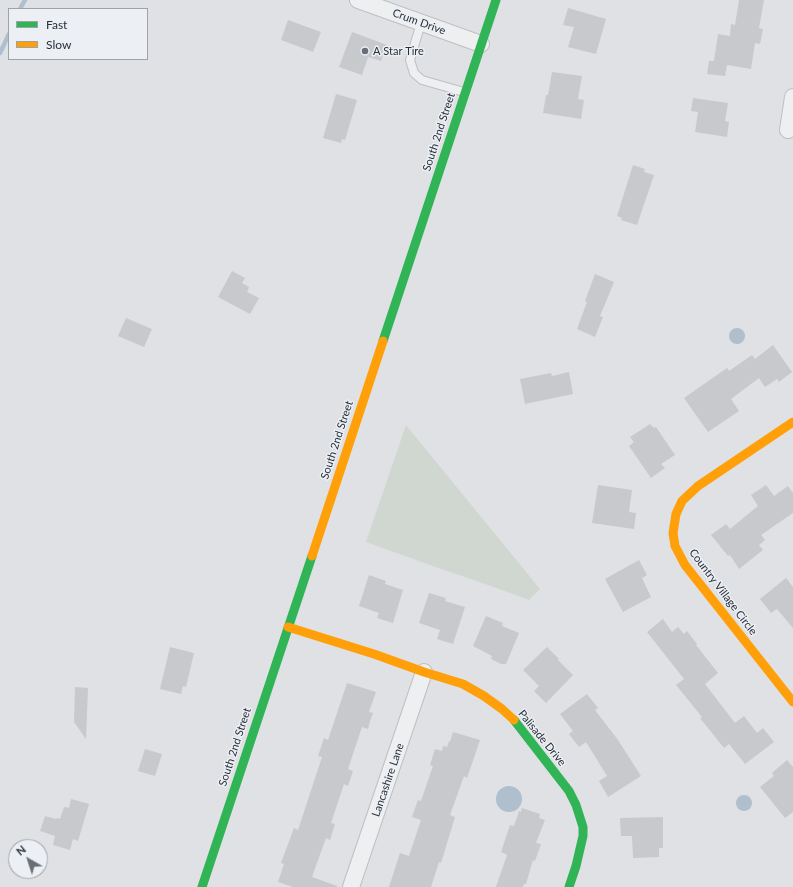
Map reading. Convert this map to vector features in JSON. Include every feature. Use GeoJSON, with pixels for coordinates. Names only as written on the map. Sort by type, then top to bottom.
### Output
{"type":"FeatureCollection","features":[{"type":"Feature","properties":{"kind":"main road","name":"South 2nd Street"},"geometry":{"type":"LineString","coordinates":[[202,887],[496,0]]}},
{"type":"Feature","properties":{"kind":"main road","name":"Country Village Circle"},"geometry":{"type":"LineString","coordinates":[[793,422],[698,486],[682,501],[676,514],[673,533],[676,546],[685,565],[793,702]]}},
{"type":"Feature","properties":{"kind":"main road","name":"Palisade Drive"},"geometry":{"type":"LineString","coordinates":[[288,627],[463,684],[484,696],[502,709],[516,722],[569,791],[576,805],[583,827],[583,836],[569,887]]}},
{"type":"Feature","properties":{"kind":"street","name":"Crum Drive"},"geometry":{"type":"LineString","coordinates":[[358,0],[481,44]]}},
{"type":"Feature","properties":{"kind":"street"},"geometry":{"type":"LineString","coordinates":[[788,130],[793,97]]}},
{"type":"Feature","properties":{"kind":"street","name":"Lancashire Lane"},"geometry":{"type":"LineString","coordinates":[[351,887],[424,672]]}},
{"type":"Feature","properties":{"kind":"lane"},"geometry":{"type":"LineString","coordinates":[[421,23],[410,60],[414,73],[422,80],[465,92]]}},
{"type":"Feature","properties":{"kind":"shaded area"},"geometry":{"type":"Polygon","coordinates":[[[406,425],[540,589],[529,600],[366,542],[406,425]]]}},
{"type":"Feature","properties":{"kind":"water"},"geometry":{"type":"Polygon","coordinates":[[[734,328],[740,328],[745,333],[743,342],[740,344],[734,344],[729,339],[729,333],[734,328]]]}},
{"type":"Feature","properties":{"kind":"water"},"geometry":{"type":"Polygon","coordinates":[[[509,786],[518,790],[522,799],[518,808],[509,812],[500,808],[496,799],[500,790],[509,786]]]}},
{"type":"Feature","properties":{"kind":"water"},"geometry":{"type":"Polygon","coordinates":[[[741,795],[747,795],[752,800],[750,809],[747,811],[741,811],[736,806],[736,800],[741,795]]]}},
{"type":"Feature","properties":{"kind":"building"},"geometry":{"type":"Polygon","coordinates":[[[739,0],[764,0],[759,28],[763,29],[760,44],[755,43],[751,69],[727,65],[725,76],[707,74],[709,61],[714,61],[718,34],[730,36],[731,24],[735,25],[739,0]]]}},
{"type":"Feature","properties":{"kind":"building"},"geometry":{"type":"Polygon","coordinates":[[[568,8],[606,19],[596,54],[568,47],[574,27],[563,25],[568,8]]]}},
{"type":"Feature","properties":{"kind":"building"},"geometry":{"type":"Polygon","coordinates":[[[288,20],[321,32],[313,52],[281,40],[288,20]]]}},
{"type":"Feature","properties":{"kind":"building","name":"A Star Tire"},"geometry":{"type":"Polygon","coordinates":[[[352,32],[387,45],[381,61],[368,57],[362,75],[339,67],[352,32]]]}},
{"type":"Feature","properties":{"kind":"building"},"geometry":{"type":"Polygon","coordinates":[[[552,72],[582,76],[578,99],[584,100],[581,119],[543,113],[552,72]]]}},
{"type":"Feature","properties":{"kind":"building"},"geometry":{"type":"Polygon","coordinates":[[[336,94],[357,100],[345,140],[342,139],[341,143],[323,138],[336,94]]]}},
{"type":"Feature","properties":{"kind":"building"},"geometry":{"type":"Polygon","coordinates":[[[693,98],[728,103],[725,121],[729,122],[727,137],[695,132],[698,112],[691,111],[693,98]]]}},
{"type":"Feature","properties":{"kind":"building"},"geometry":{"type":"Polygon","coordinates":[[[633,165],[645,169],[644,172],[654,175],[637,225],[621,220],[622,218],[617,216],[633,165]]]}},
{"type":"Feature","properties":{"kind":"building"},"geometry":{"type":"Polygon","coordinates":[[[232,271],[245,278],[242,283],[249,287],[247,292],[259,298],[250,314],[218,297],[232,271]]]}},
{"type":"Feature","properties":{"kind":"building"},"geometry":{"type":"Polygon","coordinates":[[[595,274],[614,282],[600,316],[603,317],[595,337],[577,329],[595,274]]]}},
{"type":"Feature","properties":{"kind":"building"},"geometry":{"type":"Polygon","coordinates":[[[126,318],[152,329],[144,347],[118,336],[126,318]]]}},
{"type":"Feature","properties":{"kind":"building"},"geometry":{"type":"Polygon","coordinates":[[[773,345],[792,372],[779,382],[777,379],[765,387],[759,378],[731,399],[739,411],[708,432],[684,398],[727,368],[729,371],[752,355],[755,359],[773,345]]]}},
{"type":"Feature","properties":{"kind":"building"},"geometry":{"type":"Polygon","coordinates":[[[569,372],[573,394],[525,404],[520,379],[551,373],[552,376],[569,372]]]}},
{"type":"Feature","properties":{"kind":"building"},"geometry":{"type":"Polygon","coordinates":[[[650,424],[654,428],[656,427],[675,455],[661,464],[665,468],[651,478],[629,446],[634,442],[630,437],[650,424]]]}},
{"type":"Feature","properties":{"kind":"building"},"geometry":{"type":"Polygon","coordinates":[[[598,485],[632,490],[629,512],[636,513],[634,529],[592,523],[598,485]]]}},
{"type":"Feature","properties":{"kind":"building"},"geometry":{"type":"Polygon","coordinates":[[[766,485],[774,496],[788,486],[793,493],[793,513],[761,535],[765,540],[759,545],[763,550],[739,569],[730,555],[728,556],[711,535],[726,524],[730,529],[758,506],[751,495],[766,485]]]}},
{"type":"Feature","properties":{"kind":"building"},"geometry":{"type":"Polygon","coordinates":[[[639,560],[647,575],[642,578],[651,597],[623,612],[605,579],[639,560]]]}},
{"type":"Feature","properties":{"kind":"building"},"geometry":{"type":"Polygon","coordinates":[[[369,575],[386,581],[385,584],[403,590],[393,623],[377,618],[379,613],[359,606],[369,575]]]}},
{"type":"Feature","properties":{"kind":"building"},"geometry":{"type":"Polygon","coordinates":[[[786,578],[793,587],[793,628],[777,609],[771,613],[760,599],[786,578]]]}},
{"type":"Feature","properties":{"kind":"building"},"geometry":{"type":"Polygon","coordinates":[[[429,593],[446,598],[445,601],[465,607],[453,644],[437,639],[440,630],[419,623],[429,593]]]}},
{"type":"Feature","properties":{"kind":"building"},"geometry":{"type":"Polygon","coordinates":[[[486,616],[503,623],[502,626],[519,633],[506,664],[501,664],[491,659],[492,656],[473,646],[486,616]]]}},
{"type":"Feature","properties":{"kind":"building"},"geometry":{"type":"Polygon","coordinates":[[[663,619],[672,632],[678,627],[684,634],[687,631],[718,673],[705,684],[735,723],[744,716],[757,733],[763,728],[774,742],[745,764],[729,744],[724,748],[700,718],[702,717],[676,685],[684,679],[647,632],[663,619]]]}},
{"type":"Feature","properties":{"kind":"building"},"geometry":{"type":"Polygon","coordinates":[[[170,647],[194,653],[186,687],[183,686],[181,694],[160,689],[170,647]]]}},
{"type":"Feature","properties":{"kind":"building"},"geometry":{"type":"Polygon","coordinates":[[[547,647],[573,675],[546,703],[534,691],[539,686],[523,670],[547,647]]]}},
{"type":"Feature","properties":{"kind":"building"},"geometry":{"type":"Polygon","coordinates":[[[347,683],[376,692],[369,712],[373,713],[368,729],[362,727],[348,769],[353,771],[348,786],[344,784],[331,823],[335,824],[330,840],[326,838],[312,877],[337,887],[293,887],[278,882],[284,864],[281,863],[294,828],[298,830],[322,757],[318,756],[324,738],[328,740],[347,683]]]}},
{"type":"Feature","properties":{"kind":"building"},"geometry":{"type":"Polygon","coordinates":[[[75,687],[88,688],[86,739],[74,722],[75,687]]]}},
{"type":"Feature","properties":{"kind":"building"},"geometry":{"type":"Polygon","coordinates":[[[587,694],[598,708],[595,710],[618,740],[641,776],[608,797],[599,781],[607,776],[586,742],[579,747],[569,734],[573,731],[560,714],[587,694]]]}},
{"type":"Feature","properties":{"kind":"building"},"geometry":{"type":"Polygon","coordinates":[[[453,732],[480,740],[467,778],[464,776],[450,815],[455,817],[441,863],[439,862],[431,887],[389,887],[400,853],[409,856],[421,820],[412,817],[418,800],[421,801],[433,766],[430,765],[435,749],[442,751],[443,746],[447,747],[453,732]]]}},
{"type":"Feature","properties":{"kind":"building"},"geometry":{"type":"Polygon","coordinates":[[[145,749],[162,754],[155,776],[138,771],[145,749]]]}},
{"type":"Feature","properties":{"kind":"building"},"geometry":{"type":"Polygon","coordinates":[[[787,760],[793,767],[793,812],[785,818],[760,787],[774,776],[772,773],[787,760]]]}},
{"type":"Feature","properties":{"kind":"building"},"geometry":{"type":"Polygon","coordinates":[[[71,799],[89,804],[78,841],[73,839],[70,850],[53,845],[55,836],[40,831],[45,816],[60,819],[64,807],[69,808],[71,799]]]}},
{"type":"Feature","properties":{"kind":"building"},"geometry":{"type":"Polygon","coordinates":[[[522,808],[540,814],[539,818],[545,820],[536,843],[541,844],[535,861],[533,860],[526,884],[524,884],[523,887],[496,887],[507,855],[501,852],[510,825],[514,826],[519,811],[521,812],[522,808]]]}},
{"type":"Feature","properties":{"kind":"building"},"geometry":{"type":"Polygon","coordinates":[[[663,817],[663,848],[659,848],[659,857],[633,858],[632,836],[621,836],[620,818],[663,817]]]}},
{"type":"Feature","properties":{"kind":"waterway"},"geometry":{"type":"LineString","coordinates":[[21,8],[25,0]]}},
{"type":"Feature","properties":{"kind":"waterway"},"geometry":{"type":"LineString","coordinates":[[0,53],[8,36]]}},
{"type":"Feature","properties":{"kind":"traffic: fast"},"geometry":{"type":"LineString","coordinates":[[383,341],[496,0]]}},
{"type":"Feature","properties":{"kind":"traffic: fast"},"geometry":{"type":"LineString","coordinates":[[202,887],[312,556]]}},
{"type":"Feature","properties":{"kind":"traffic: fast"},"geometry":{"type":"LineString","coordinates":[[514,720],[569,791],[576,805],[583,827],[583,836],[569,887]]}},
{"type":"Feature","properties":{"kind":"traffic: slow"},"geometry":{"type":"LineString","coordinates":[[312,556],[383,341]]}},
{"type":"Feature","properties":{"kind":"traffic: slow"},"geometry":{"type":"LineString","coordinates":[[793,422],[698,486],[682,501],[676,514],[673,533],[675,546],[685,565],[793,702]]}},
{"type":"Feature","properties":{"kind":"traffic: slow"},"geometry":{"type":"LineString","coordinates":[[288,627],[463,684],[484,696],[514,720]]}},
{"type":"Feature","properties":{"kind":"place","name":"A Star Tire"},"geometry":{"type":"Point","coordinates":[365,51]}}]}
